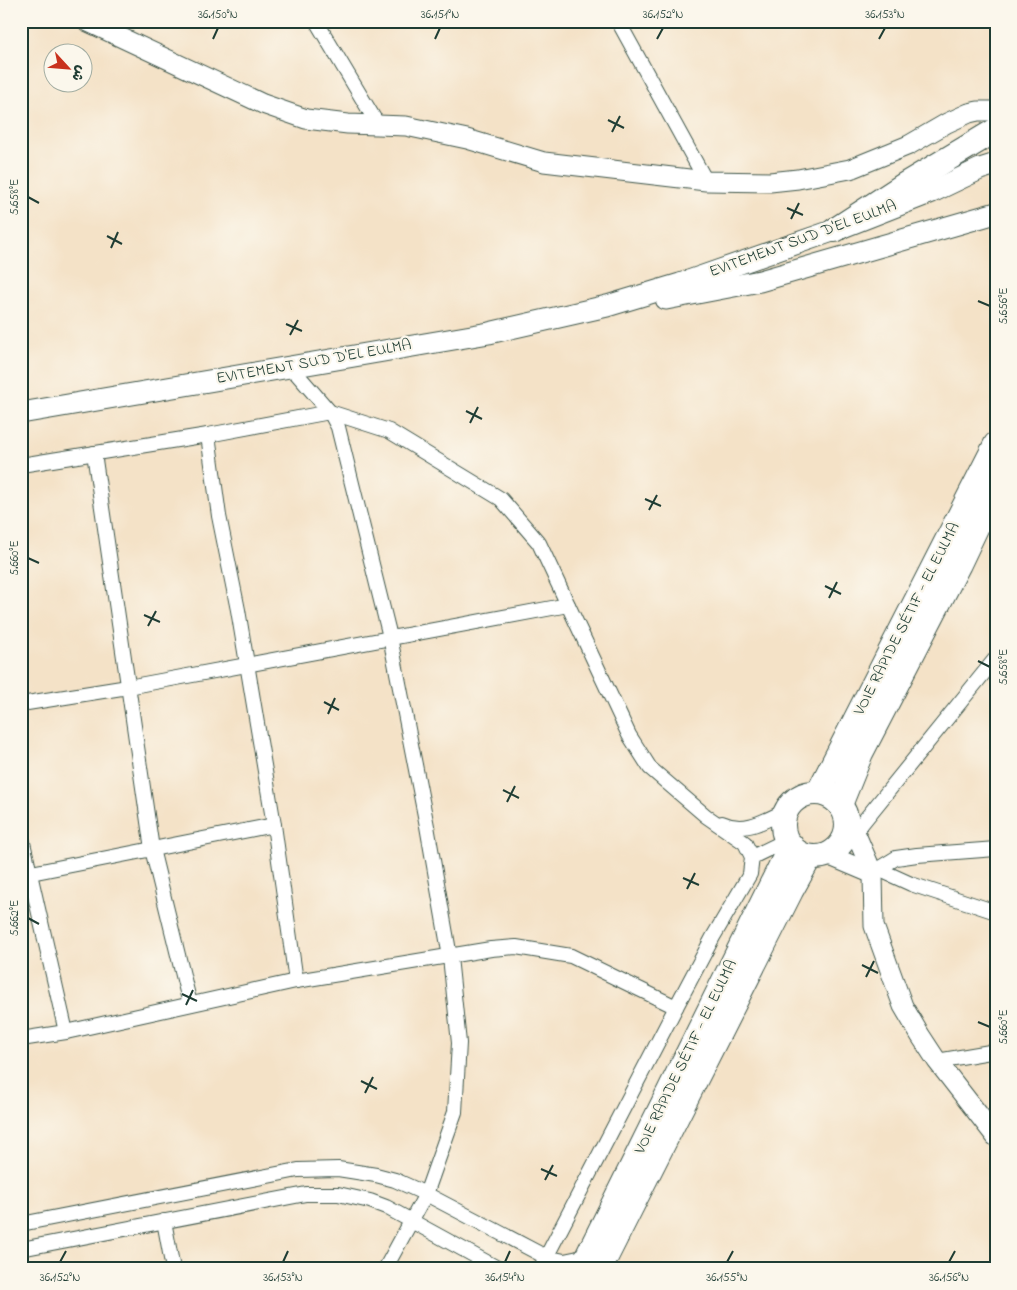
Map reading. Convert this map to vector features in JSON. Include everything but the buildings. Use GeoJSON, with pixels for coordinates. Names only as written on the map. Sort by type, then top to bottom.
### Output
{"type":"FeatureCollection","features":[{"type":"Feature","properties":{"kind":"highway"},"geometry":{"type":"LineString","coordinates":[[835,230],[896,190],[996,130]]}},
{"type":"Feature","properties":{"kind":"highway","name":"VOIE RAPIDE SÉTIF - EL EULMA"},"geometry":{"type":"LineString","coordinates":[[818,792],[996,444]]}},
{"type":"Feature","properties":{"kind":"highway","name":"VOIE RAPIDE SÉTIF - EL EULMA"},"geometry":{"type":"LineString","coordinates":[[847,817],[861,753],[996,486]]}},
{"type":"Feature","properties":{"kind":"highway"},"geometry":{"type":"LineString","coordinates":[[818,792],[832,798],[847,817],[844,838],[838,848],[804,849],[784,830],[787,810],[793,802],[802,796],[818,792]]}},
{"type":"Feature","properties":{"kind":"highway","name":"VOIE RAPIDE SÉTIF - EL EULMA"},"geometry":{"type":"LineString","coordinates":[[590,1265],[804,849]]}},
{"type":"Feature","properties":{"kind":"main road","name":"EVITEMENT SUD D'EL EULMA"},"geometry":{"type":"LineString","coordinates":[[21,413],[489,333],[607,306],[688,281],[835,230],[932,192],[980,169],[996,164]]}},
{"type":"Feature","properties":{"kind":"main road","name":"EVITEMENT SUD D'EL EULMA"},"geometry":{"type":"LineString","coordinates":[[607,306],[684,296],[760,281],[996,214]]}},
{"type":"Feature","properties":{"kind":"street"},"geometry":{"type":"LineString","coordinates":[[86,21],[272,107],[306,119],[406,126],[467,138],[544,162],[706,180],[770,182],[841,171],[909,145],[969,113],[996,110]]}},
{"type":"Feature","properties":{"kind":"street"},"geometry":{"type":"LineString","coordinates":[[316,21],[378,125]]}},
{"type":"Feature","properties":{"kind":"street"},"geometry":{"type":"LineString","coordinates":[[618,21],[706,180]]}},
{"type":"Feature","properties":{"kind":"street"},"geometry":{"type":"LineString","coordinates":[[290,366],[330,412],[338,427],[348,460],[390,637],[427,826],[450,957],[459,1044],[455,1112],[426,1194],[385,1269]]}},
{"type":"Feature","properties":{"kind":"street"},"geometry":{"type":"LineString","coordinates":[[21,465],[208,435],[330,412],[389,430],[501,499],[539,543],[629,735],[650,768],[706,816],[745,843],[752,857],[750,874],[712,937],[543,1263]]}},
{"type":"Feature","properties":{"kind":"street"},"geometry":{"type":"LineString","coordinates":[[208,435],[219,516],[238,610],[274,826],[296,981]]}},
{"type":"Feature","properties":{"kind":"street"},"geometry":{"type":"LineString","coordinates":[[94,453],[152,849],[190,1004]]}},
{"type":"Feature","properties":{"kind":"street"},"geometry":{"type":"LineString","coordinates":[[21,704],[128,687],[568,605]]}},
{"type":"Feature","properties":{"kind":"street"},"geometry":{"type":"LineString","coordinates":[[996,658],[847,817],[876,872],[874,926],[903,1006],[937,1061],[989,1120],[996,1137]]}},
{"type":"Feature","properties":{"kind":"street"},"geometry":{"type":"LineString","coordinates":[[706,816],[732,828],[753,826],[787,810]]}},
{"type":"Feature","properties":{"kind":"street"},"geometry":{"type":"LineString","coordinates":[[26,874],[274,826]]}},
{"type":"Feature","properties":{"kind":"street"},"geometry":{"type":"LineString","coordinates":[[21,834],[26,874],[66,1032]]}},
{"type":"Feature","properties":{"kind":"street"},"geometry":{"type":"LineString","coordinates":[[876,872],[896,858],[996,848]]}},
{"type":"Feature","properties":{"kind":"street"},"geometry":{"type":"LineString","coordinates":[[752,857],[804,849],[996,912]]}},
{"type":"Feature","properties":{"kind":"street"},"geometry":{"type":"LineString","coordinates":[[21,1039],[66,1032],[296,981],[491,949],[516,947],[571,956],[676,1007]]}},
{"type":"Feature","properties":{"kind":"street"},"geometry":{"type":"LineString","coordinates":[[937,1061],[996,1051]]}},
{"type":"Feature","properties":{"kind":"street"},"geometry":{"type":"LineString","coordinates":[[21,1224],[298,1170],[318,1168],[347,1170],[395,1180],[426,1194],[543,1263],[564,1261],[590,1265]]}},
{"type":"Feature","properties":{"kind":"street"},"geometry":{"type":"LineString","coordinates":[[21,1250],[306,1194],[322,1193],[370,1201],[412,1221],[499,1269]]}},
{"type":"Feature","properties":{"kind":"street"},"geometry":{"type":"LineString","coordinates":[[164,1221],[173,1269]]}}]}
